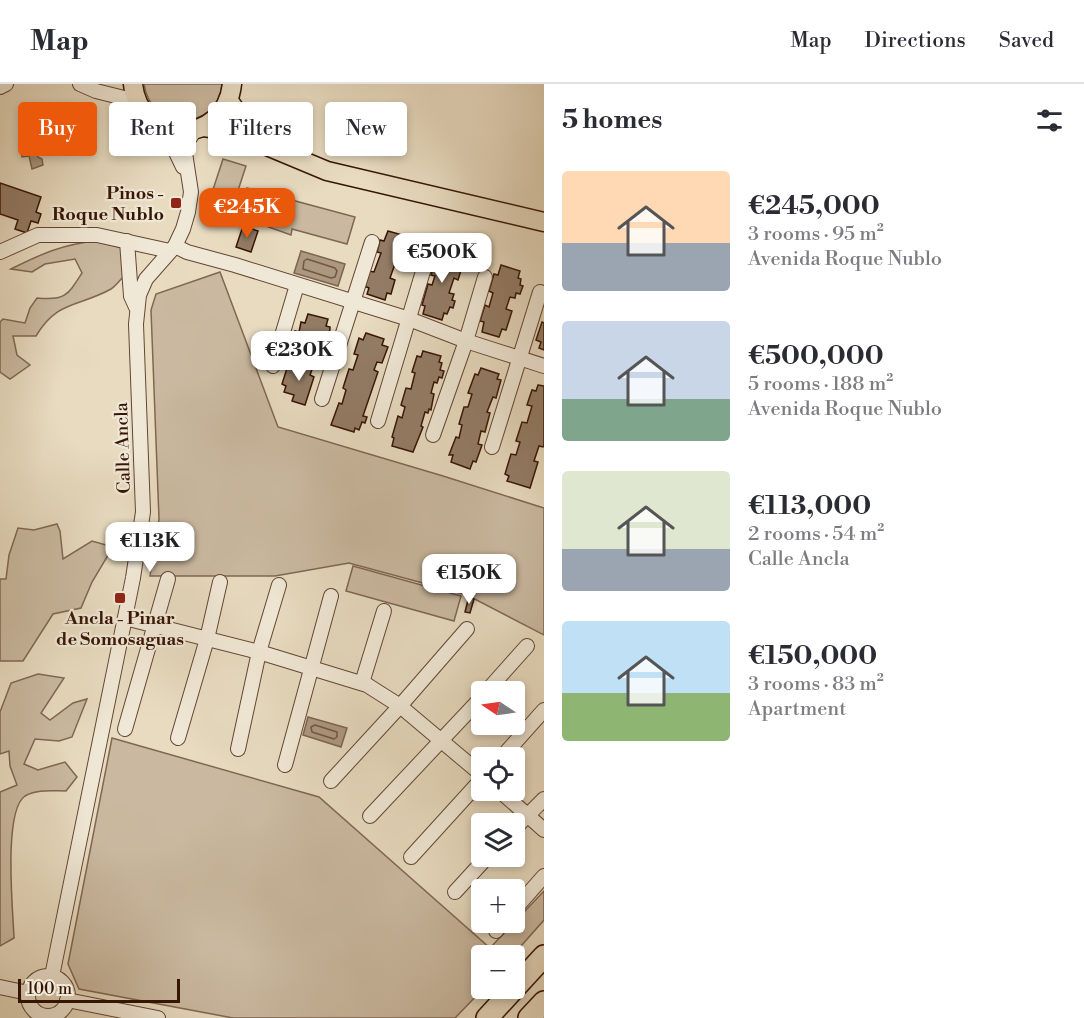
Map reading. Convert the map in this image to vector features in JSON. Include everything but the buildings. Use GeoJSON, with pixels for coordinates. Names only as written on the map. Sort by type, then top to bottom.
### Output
{"type":"FeatureCollection","features":[{"type":"Feature","properties":{"kind":"highway"},"geometry":{"type":"LineString","coordinates":[[488,1018],[544,956]]}},
{"type":"Feature","properties":{"kind":"highway"},"geometry":{"type":"LineString","coordinates":[[529,1018],[544,1002]]}},
{"type":"Feature","properties":{"kind":"main road"},"geometry":{"type":"LineString","coordinates":[[199,128],[219,115],[230,92]]}},
{"type":"Feature","properties":{"kind":"main road"},"geometry":{"type":"LineString","coordinates":[[230,92],[242,120],[255,133],[302,161]]}},
{"type":"Feature","properties":{"kind":"main road"},"geometry":{"type":"LineString","coordinates":[[196,128],[231,131],[327,171],[375,184],[544,222]]}},
{"type":"Feature","properties":{"kind":"street"},"geometry":{"type":"LineString","coordinates":[[0,87],[6,84]]}},
{"type":"Feature","properties":{"kind":"street"},"geometry":{"type":"LineString","coordinates":[[80,84],[96,91],[135,92]]}},
{"type":"Feature","properties":{"kind":"street","name":"Calle Ancla"},"geometry":{"type":"LineString","coordinates":[[52,976],[125,618],[143,512],[136,324],[139,295],[146,279],[172,248],[188,212],[190,192],[184,153],[187,142],[199,128]]}},
{"type":"Feature","properties":{"kind":"street","name":"Calle Ancla"},"geometry":{"type":"LineString","coordinates":[[178,156],[188,177]]}},
{"type":"Feature","properties":{"kind":"street"},"geometry":{"type":"LineString","coordinates":[[0,252],[38,235],[97,235],[172,248],[409,319],[466,341],[544,366]]}},
{"type":"Feature","properties":{"kind":"street"},"geometry":{"type":"LineString","coordinates":[[127,241],[131,296],[137,311]]}},
{"type":"Feature","properties":{"kind":"street"},"geometry":{"type":"LineString","coordinates":[[322,399],[372,242]]}},
{"type":"Feature","properties":{"kind":"street"},"geometry":{"type":"LineString","coordinates":[[378,421],[427,258]]}},
{"type":"Feature","properties":{"kind":"street"},"geometry":{"type":"LineString","coordinates":[[433,435],[485,278]]}},
{"type":"Feature","properties":{"kind":"street"},"geometry":{"type":"LineString","coordinates":[[273,366],[297,285]]}},
{"type":"Feature","properties":{"kind":"street"},"geometry":{"type":"LineString","coordinates":[[492,447],[540,292]]}},
{"type":"Feature","properties":{"kind":"street"},"geometry":{"type":"LineString","coordinates":[[125,729],[168,579]]}},
{"type":"Feature","properties":{"kind":"street"},"geometry":{"type":"LineString","coordinates":[[178,738],[207,639],[220,582]]}},
{"type":"Feature","properties":{"kind":"street"},"geometry":{"type":"LineString","coordinates":[[238,749],[259,652],[279,585]]}},
{"type":"Feature","properties":{"kind":"street"},"geometry":{"type":"LineString","coordinates":[[285,765],[331,596]]}},
{"type":"Feature","properties":{"kind":"street"},"geometry":{"type":"LineString","coordinates":[[362,683],[384,611]]}},
{"type":"Feature","properties":{"kind":"street"},"geometry":{"type":"LineString","coordinates":[[125,618],[259,652],[362,683],[400,706],[471,767]]}},
{"type":"Feature","properties":{"kind":"street"},"geometry":{"type":"LineString","coordinates":[[331,781],[467,629]]}},
{"type":"Feature","properties":{"kind":"street"},"geometry":{"type":"LineString","coordinates":[[496,681],[527,646]]}},
{"type":"Feature","properties":{"kind":"street"},"geometry":{"type":"LineString","coordinates":[[370,816],[471,709]]}},
{"type":"Feature","properties":{"kind":"street"},"geometry":{"type":"LineString","coordinates":[[511,747],[544,710]]}},
{"type":"Feature","properties":{"kind":"street"},"geometry":{"type":"LineString","coordinates":[[411,857],[471,789]]}},
{"type":"Feature","properties":{"kind":"street"},"geometry":{"type":"LineString","coordinates":[[527,815],[544,799]]}},
{"type":"Feature","properties":{"kind":"street"},"geometry":{"type":"LineString","coordinates":[[511,801],[544,830]]}},
{"type":"Feature","properties":{"kind":"street"},"geometry":{"type":"LineString","coordinates":[[455,892],[478,867]]}},
{"type":"Feature","properties":{"kind":"street"},"geometry":{"type":"LineString","coordinates":[[525,898],[544,876]]}},
{"type":"Feature","properties":{"kind":"street"},"geometry":{"type":"LineString","coordinates":[[52,976],[63,983],[68,994],[67,1000],[60,1012],[47,1016],[41,1015],[30,1006],[28,993],[30,987],[40,978],[52,976]]}},
{"type":"Feature","properties":{"kind":"street"},"geometry":{"type":"LineString","coordinates":[[0,987],[28,993]]}},
{"type":"Feature","properties":{"kind":"street"},"geometry":{"type":"LineString","coordinates":[[67,1000],[158,1018]]}},
{"type":"Feature","properties":{"kind":"shaded area"},"geometry":{"type":"Polygon","coordinates":[[[144,84],[222,84],[218,100],[208,102],[208,112],[197,118],[196,102],[151,102],[144,84]]]}},
{"type":"Feature","properties":{"kind":"shaded area"},"geometry":{"type":"Polygon","coordinates":[[[223,159],[246,166],[229,218],[206,211],[223,159]]]}},
{"type":"Feature","properties":{"kind":"shaded area"},"geometry":{"type":"Polygon","coordinates":[[[247,188],[355,217],[347,244],[292,229],[291,235],[238,216],[247,188]]]}},
{"type":"Feature","properties":{"kind":"shaded area"},"geometry":{"type":"Polygon","coordinates":[[[97,241],[122,248],[124,276],[111,289],[69,306],[52,316],[36,336],[13,336],[17,355],[30,365],[10,379],[0,372],[0,322],[3,319],[25,323],[30,308],[37,298],[54,298],[65,295],[82,273],[75,259],[45,264],[32,272],[11,269],[52,250],[97,241]]]}},
{"type":"Feature","properties":{"kind":"shaded area"},"geometry":{"type":"Polygon","coordinates":[[[220,272],[278,427],[544,508],[544,635],[467,595],[349,563],[275,576],[150,576],[159,519],[151,310],[156,294],[220,272]]]}},
{"type":"Feature","properties":{"kind":"shaded area"},"geometry":{"type":"Polygon","coordinates":[[[57,524],[63,559],[92,541],[113,547],[92,582],[81,608],[53,614],[23,661],[0,661],[0,579],[6,579],[9,555],[18,528],[34,530],[57,524]]]}},
{"type":"Feature","properties":{"kind":"shaded area"},"geometry":{"type":"Polygon","coordinates":[[[353,566],[461,596],[454,621],[346,591],[353,566]]]}},
{"type":"Feature","properties":{"kind":"shaded area"},"geometry":{"type":"Polygon","coordinates":[[[38,674],[64,678],[41,713],[50,720],[73,703],[87,699],[72,737],[59,741],[35,739],[24,764],[38,770],[65,762],[77,777],[66,791],[34,792],[25,796],[18,805],[14,821],[11,862],[14,938],[0,946],[0,792],[17,785],[10,766],[9,751],[0,754],[0,712],[11,683],[38,674]]]}},
{"type":"Feature","properties":{"kind":"shaded area"},"geometry":{"type":"Polygon","coordinates":[[[112,738],[319,797],[487,945],[471,945],[471,999],[473,999],[455,1018],[233,1018],[79,989],[68,964],[112,738]]]}},
{"type":"Feature","properties":{"kind":"shaded area"},"geometry":{"type":"Polygon","coordinates":[[[544,891],[544,920],[522,945],[493,945],[504,933],[525,933],[525,911],[544,891]]]}},
{"type":"Feature","properties":{"kind":"water"},"geometry":{"type":"Polygon","coordinates":[[[29,156],[38,156],[42,159],[43,165],[32,169],[29,156]]]}},
{"type":"Feature","properties":{"kind":"water"},"geometry":{"type":"Polygon","coordinates":[[[301,251],[345,264],[338,286],[294,273],[301,251]]]}},
{"type":"Feature","properties":{"kind":"water"},"geometry":{"type":"Polygon","coordinates":[[[308,717],[347,728],[341,747],[303,735],[308,717]]]}},
{"type":"Feature","properties":{"kind":"place","name":"Pinos - Roque Nublo"},"geometry":{"type":"Point","coordinates":[176,203]}},
{"type":"Feature","properties":{"kind":"place","name":"Ancla - Pinar de Somosaguas"},"geometry":{"type":"Point","coordinates":[120,598]}}]}
